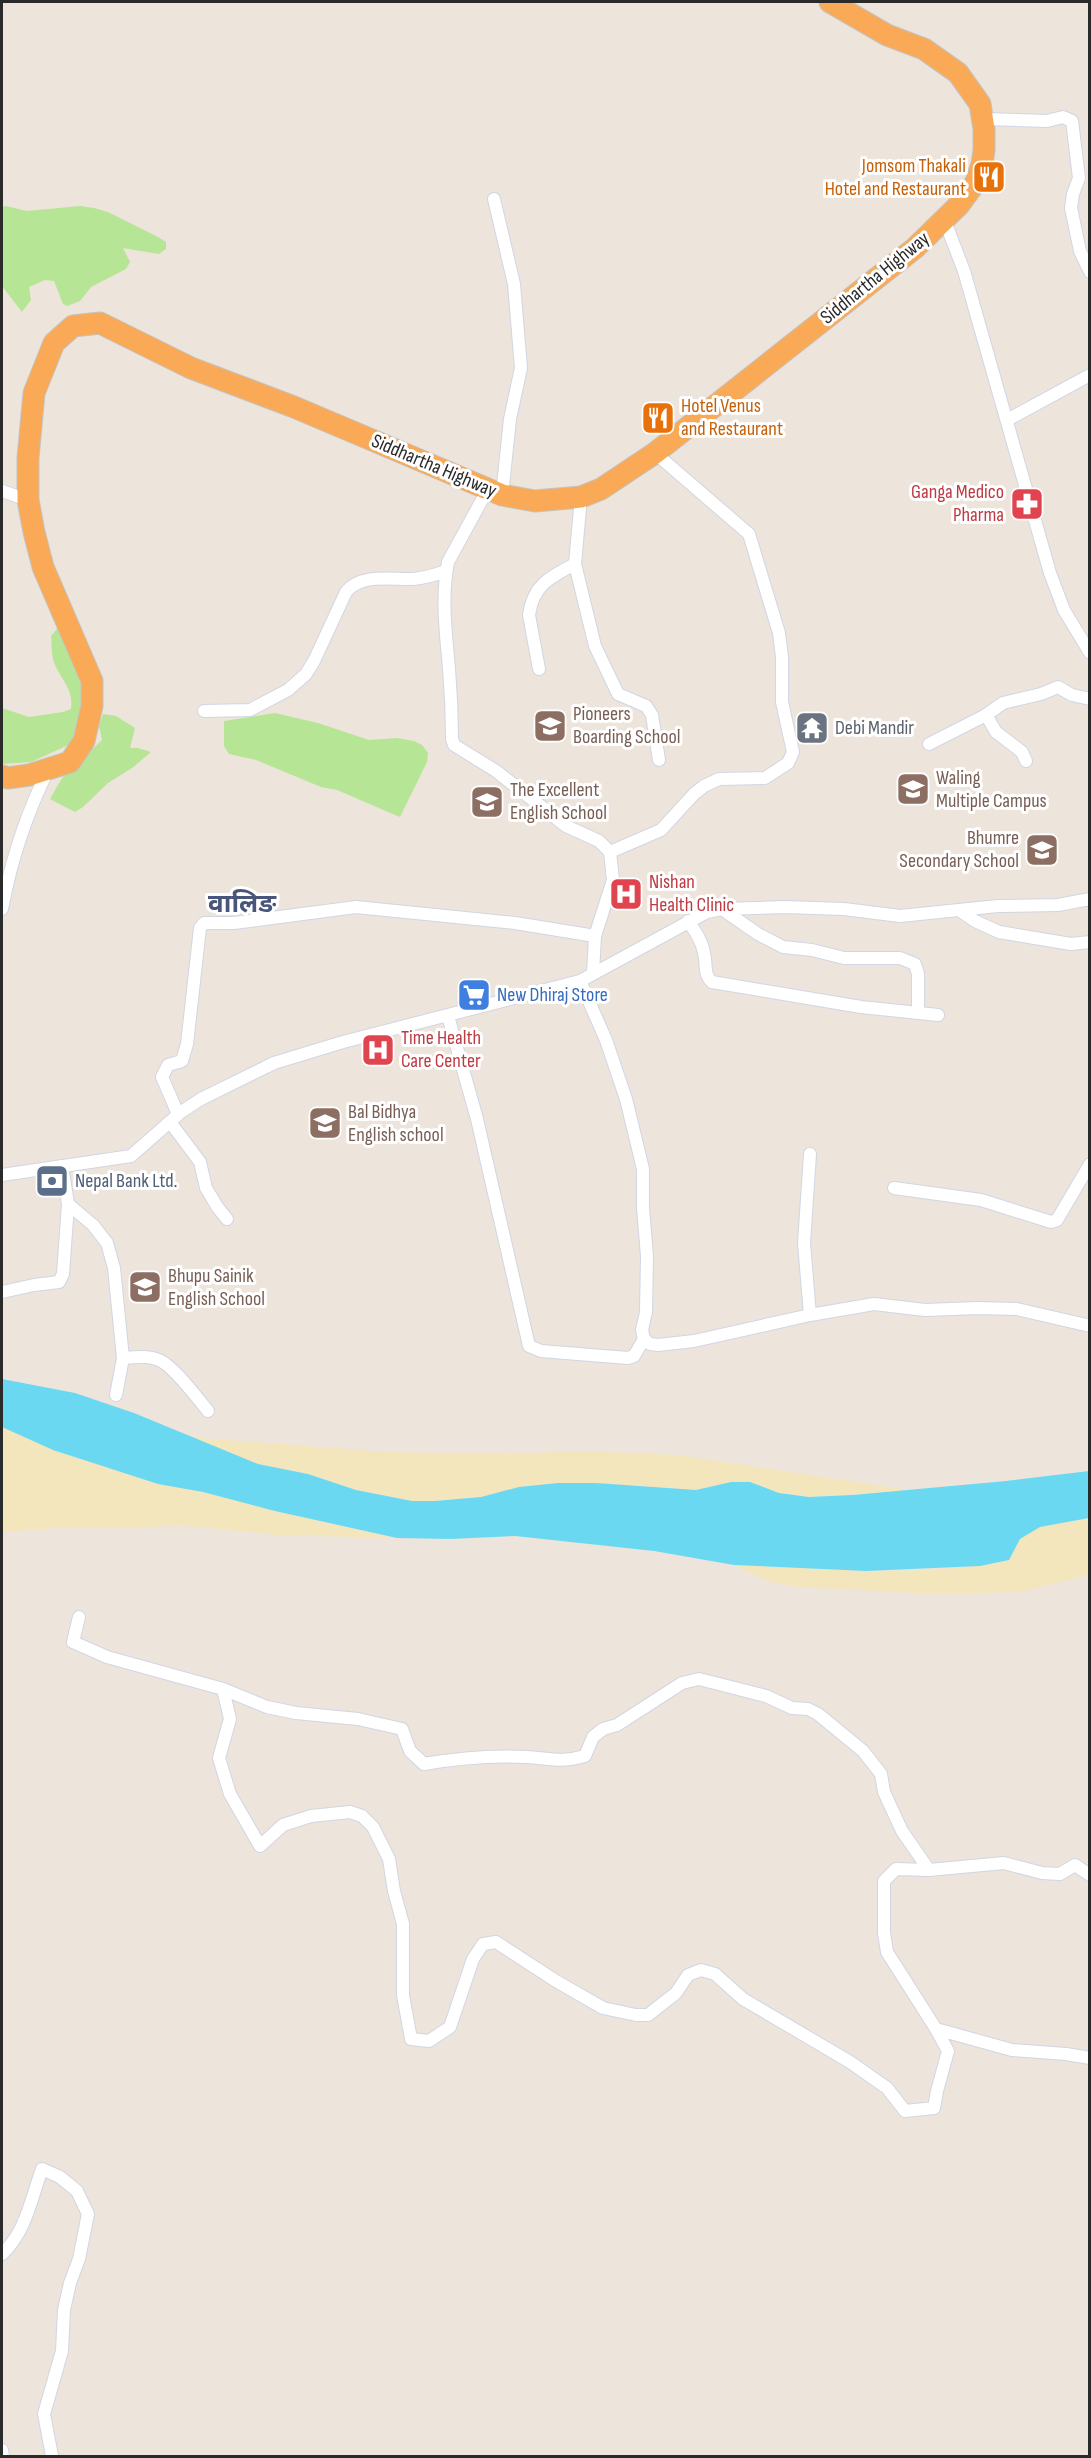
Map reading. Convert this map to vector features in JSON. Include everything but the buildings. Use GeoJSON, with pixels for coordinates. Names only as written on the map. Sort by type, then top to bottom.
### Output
{"type":"FeatureCollection","features":[{"type":"Feature","properties":{"kind":"highway","name":"Siddhartha Highway"},"geometry":{"type":"LineString","coordinates":[[2,776],[19,776],[48,770],[70,762],[84,741],[92,706],[92,681],[43,567],[33,532],[28,500],[28,458],[34,393],[54,343],[73,326],[100,323],[191,368],[294,407],[495,492],[535,501],[581,497],[601,489],[655,453],[915,248],[958,205],[976,182],[982,164],[983,120],[980,104],[958,73],[924,49],[887,35],[830,2]]}},
{"type":"Feature","properties":{"kind":"street"},"geometry":{"type":"LineString","coordinates":[[983,120],[1047,121],[1063,117],[1072,121],[1079,178],[1071,208],[1080,251],[1089,272]]}},
{"type":"Feature","properties":{"kind":"street"},"geometry":{"type":"LineString","coordinates":[[494,199],[514,284],[521,368],[495,492],[448,562],[446,572],[443,594],[454,745],[496,771],[566,826],[598,841],[610,852],[613,880],[595,936],[593,973]]}},
{"type":"Feature","properties":{"kind":"street"},"geometry":{"type":"LineString","coordinates":[[944,219],[964,271],[1050,573],[1064,610],[1089,653]]}},
{"type":"Feature","properties":{"kind":"street"},"geometry":{"type":"LineString","coordinates":[[1007,420],[1089,375]]}},
{"type":"Feature","properties":{"kind":"street"},"geometry":{"type":"LineString","coordinates":[[610,852],[661,830],[704,786],[718,779],[765,778],[788,764],[793,752],[782,702],[782,657],[778,633],[753,541],[743,528],[688,484],[655,453]]}},
{"type":"Feature","properties":{"kind":"street"},"geometry":{"type":"LineString","coordinates":[[2,491],[28,500]]}},
{"type":"Feature","properties":{"kind":"street"},"geometry":{"type":"LineString","coordinates":[[581,497],[575,564],[595,646],[618,694],[645,706],[652,715],[658,760]]}},
{"type":"Feature","properties":{"kind":"street"},"geometry":{"type":"LineString","coordinates":[[539,669],[529,615],[530,608],[542,584],[555,574],[575,564]]}},
{"type":"Feature","properties":{"kind":"street"},"geometry":{"type":"LineString","coordinates":[[204,711],[250,710],[297,683],[314,661],[346,592],[351,586],[376,579],[414,579],[446,572]]}},
{"type":"Feature","properties":{"kind":"street"},"geometry":{"type":"LineString","coordinates":[[929,744],[986,715],[1003,703],[1041,694],[1058,687],[1072,695],[1089,699]]}},
{"type":"Feature","properties":{"kind":"street"},"geometry":{"type":"LineString","coordinates":[[986,715],[996,732],[1022,752],[1026,761]]}},
{"type":"Feature","properties":{"kind":"street"},"geometry":{"type":"LineString","coordinates":[[2,909],[15,852],[34,799],[48,770]]}},
{"type":"Feature","properties":{"kind":"street"},"geometry":{"type":"LineString","coordinates":[[2,1175],[131,1156],[174,1118],[201,1099],[274,1063],[343,1042],[580,981],[707,912],[768,907],[844,909],[892,916],[998,906],[1058,905],[1089,899]]}},
{"type":"Feature","properties":{"kind":"street"},"geometry":{"type":"LineString","coordinates":[[227,1219],[207,1188],[200,1162],[174,1118],[162,1077],[168,1065],[182,1061],[187,1044],[200,928],[204,923],[234,923],[356,907],[515,923],[595,936]]}},
{"type":"Feature","properties":{"kind":"street"},"geometry":{"type":"LineString","coordinates":[[722,909],[783,947],[812,950],[844,958],[900,958],[915,964],[918,974],[918,1013]]}},
{"type":"Feature","properties":{"kind":"street"},"geometry":{"type":"LineString","coordinates":[[959,910],[975,921],[999,932],[1071,944],[1089,942]]}},
{"type":"Feature","properties":{"kind":"street"},"geometry":{"type":"LineString","coordinates":[[688,921],[699,936],[704,953],[706,974],[712,982],[861,1007],[938,1015]]}},
{"type":"Feature","properties":{"kind":"street"},"geometry":{"type":"LineString","coordinates":[[580,981],[606,1040],[626,1099],[643,1169],[642,1209],[647,1256],[646,1312],[642,1330],[644,1339],[650,1344],[658,1346],[694,1341],[810,1315],[874,1304],[925,1310],[1017,1309],[1089,1326]]}},
{"type":"Feature","properties":{"kind":"street"},"geometry":{"type":"LineString","coordinates":[[448,1016],[479,1128],[529,1346],[541,1351],[628,1358],[634,1356],[644,1339]]}},
{"type":"Feature","properties":{"kind":"street"},"geometry":{"type":"LineString","coordinates":[[810,1154],[804,1242],[810,1315]]}},
{"type":"Feature","properties":{"kind":"street"},"geometry":{"type":"LineString","coordinates":[[894,1188],[981,1200],[1051,1222],[1057,1220],[1089,1164]]}},
{"type":"Feature","properties":{"kind":"street"},"geometry":{"type":"LineString","coordinates":[[2,1293],[59,1282],[63,1274],[68,1204],[62,1166]]}},
{"type":"Feature","properties":{"kind":"street"},"geometry":{"type":"LineString","coordinates":[[68,1204],[93,1225],[107,1243],[116,1280],[123,1358],[116,1395]]}},
{"type":"Feature","properties":{"kind":"street"},"geometry":{"type":"LineString","coordinates":[[123,1358],[141,1356],[161,1361],[182,1380],[208,1411]]}},
{"type":"Feature","properties":{"kind":"street"},"geometry":{"type":"LineString","coordinates":[[79,1617],[73,1642],[107,1657],[223,1689],[267,1707],[296,1713],[358,1719],[402,1729],[410,1750],[424,1764],[462,1757],[525,1757],[568,1761],[585,1756],[593,1737],[603,1729],[617,1725],[682,1683],[699,1679],[766,1696],[792,1708],[808,1709],[818,1714],[863,1751],[881,1774],[884,1792],[902,1831],[929,1870]]}},
{"type":"Feature","properties":{"kind":"street"},"geometry":{"type":"LineString","coordinates":[[223,1689],[230,1719],[219,1758],[230,1794],[260,1846],[283,1825],[311,1816],[350,1812],[362,1816],[373,1827],[389,1859],[394,1891],[403,1924],[404,1995],[411,2039],[429,2042],[450,2027],[473,1959],[483,1944],[496,1942],[603,2008],[636,2015],[648,2015],[658,2008],[676,1993],[688,1975],[701,1970],[715,1974],[743,1999],[850,2062],[877,2081],[886,2088],[904,2111],[934,2108],[948,2051],[887,1952],[884,1933],[884,1881],[896,1869],[929,1870],[1004,1863],[1042,1873],[1060,1874],[1075,1865],[1089,1875]]}},
{"type":"Feature","properties":{"kind":"street"},"geometry":{"type":"LineString","coordinates":[[936,2029],[1012,2050],[1089,2058]]}},
{"type":"Feature","properties":{"kind":"street"},"geometry":{"type":"LineString","coordinates":[[2,2254],[14,2242],[24,2223],[42,2169],[60,2177],[77,2191],[88,2214],[79,2259],[70,2283],[64,2310],[62,2351],[44,2414],[52,2457]]}},
{"type":"Feature","properties":{"kind":"street"},"geometry":{"type":"LineString","coordinates":[[2,2450],[3,2457]]}},
{"type":"Feature","properties":{"kind":"green space"},"geometry":{"type":"Polygon","coordinates":[[[80,206],[94,208],[108,212],[158,237],[166,242],[166,249],[159,254],[123,248],[130,262],[126,269],[91,287],[80,301],[67,306],[63,304],[54,281],[45,280],[29,287],[31,300],[22,312],[2,286],[2,207],[27,211],[80,206]]]}},
{"type":"Feature","properties":{"kind":"green space"},"geometry":{"type":"Polygon","coordinates":[[[65,626],[89,692],[73,743],[31,762],[2,764],[2,708],[29,717],[71,709],[71,697],[55,665],[52,651],[51,636],[57,629],[65,626]]]}},
{"type":"Feature","properties":{"kind":"green space"},"geometry":{"type":"Polygon","coordinates":[[[275,713],[318,723],[369,740],[397,738],[422,745],[428,753],[427,762],[400,817],[337,790],[321,787],[256,760],[229,754],[224,746],[224,721],[275,713]]]}},
{"type":"Feature","properties":{"kind":"green space"},"geometry":{"type":"Polygon","coordinates":[[[103,714],[116,716],[135,728],[130,748],[151,752],[132,768],[108,783],[75,812],[50,799],[62,778],[102,740],[99,726],[103,714]]]}},
{"type":"Feature","properties":{"kind":"sand"},"geometry":{"type":"Polygon","coordinates":[[[2,1427],[53,1450],[158,1484],[203,1492],[325,1523],[397,1538],[279,1535],[176,1525],[149,1528],[58,1528],[2,1532],[2,1427]]]}},
{"type":"Feature","properties":{"kind":"sand"},"geometry":{"type":"Polygon","coordinates":[[[188,1437],[386,1452],[507,1454],[581,1451],[678,1455],[909,1490],[809,1497],[779,1493],[750,1482],[731,1482],[696,1490],[596,1483],[558,1483],[519,1488],[481,1497],[412,1501],[356,1490],[308,1474],[258,1464],[188,1437]]]}},
{"type":"Feature","properties":{"kind":"sand"},"geometry":{"type":"Polygon","coordinates":[[[1089,1518],[1089,1575],[1021,1592],[935,1594],[801,1587],[770,1582],[734,1565],[872,1571],[976,1566],[1009,1560],[1020,1539],[1040,1527],[1089,1518]]]}},
{"type":"Feature","properties":{"kind":"water"},"geometry":{"type":"Polygon","coordinates":[[[2,1379],[75,1393],[134,1413],[258,1464],[308,1474],[356,1490],[412,1501],[481,1497],[519,1487],[558,1483],[596,1483],[696,1490],[731,1482],[750,1482],[779,1493],[809,1497],[1006,1481],[1089,1471],[1089,1518],[1040,1527],[1020,1539],[1009,1560],[980,1566],[866,1571],[734,1565],[654,1551],[515,1536],[451,1539],[397,1538],[275,1511],[203,1492],[158,1484],[53,1450],[2,1427],[2,1379]]]}},
{"type":"Feature","properties":{"kind":"place","name":"Jomsom Thakali Hotel and Restaurant"},"geometry":{"type":"Point","coordinates":[989,177]}},
{"type":"Feature","properties":{"kind":"place","name":"Hotel Venus and Restaurant"},"geometry":{"type":"Point","coordinates":[658,418]}},
{"type":"Feature","properties":{"kind":"place","name":"Ganga Medico Pharma"},"geometry":{"type":"Point","coordinates":[1027,504]}},
{"type":"Feature","properties":{"kind":"place","name":"Pioneers Boarding School"},"geometry":{"type":"Point","coordinates":[550,726]}},
{"type":"Feature","properties":{"kind":"place","name":"Debi Mandir"},"geometry":{"type":"Point","coordinates":[812,728]}},
{"type":"Feature","properties":{"kind":"place","name":"Waling Multiple Campus"},"geometry":{"type":"Point","coordinates":[913,789]}},
{"type":"Feature","properties":{"kind":"place","name":"The Excellent English School"},"geometry":{"type":"Point","coordinates":[487,802]}},
{"type":"Feature","properties":{"kind":"place","name":"Bhumre Secondary School"},"geometry":{"type":"Point","coordinates":[1042,850]}},
{"type":"Feature","properties":{"kind":"place","name":"Nishan Health Clinic"},"geometry":{"type":"Point","coordinates":[626,894]}},
{"type":"Feature","properties":{"kind":"place","name":"New Dhiraj Store"},"geometry":{"type":"Point","coordinates":[474,995]}},
{"type":"Feature","properties":{"kind":"place","name":"Time Health Care Center"},"geometry":{"type":"Point","coordinates":[378,1050]}},
{"type":"Feature","properties":{"kind":"place","name":"Bal Bidhya English school"},"geometry":{"type":"Point","coordinates":[325,1123]}},
{"type":"Feature","properties":{"kind":"place","name":"Nepal Bank Ltd."},"geometry":{"type":"Point","coordinates":[52,1181]}},
{"type":"Feature","properties":{"kind":"place","name":"Bhupu Sainik English School"},"geometry":{"type":"Point","coordinates":[145,1287]}},
{"type":"Feature","properties":{"kind":"district","name":"वालिङ"},"geometry":{"type":"Point","coordinates":[242,904]}}]}
